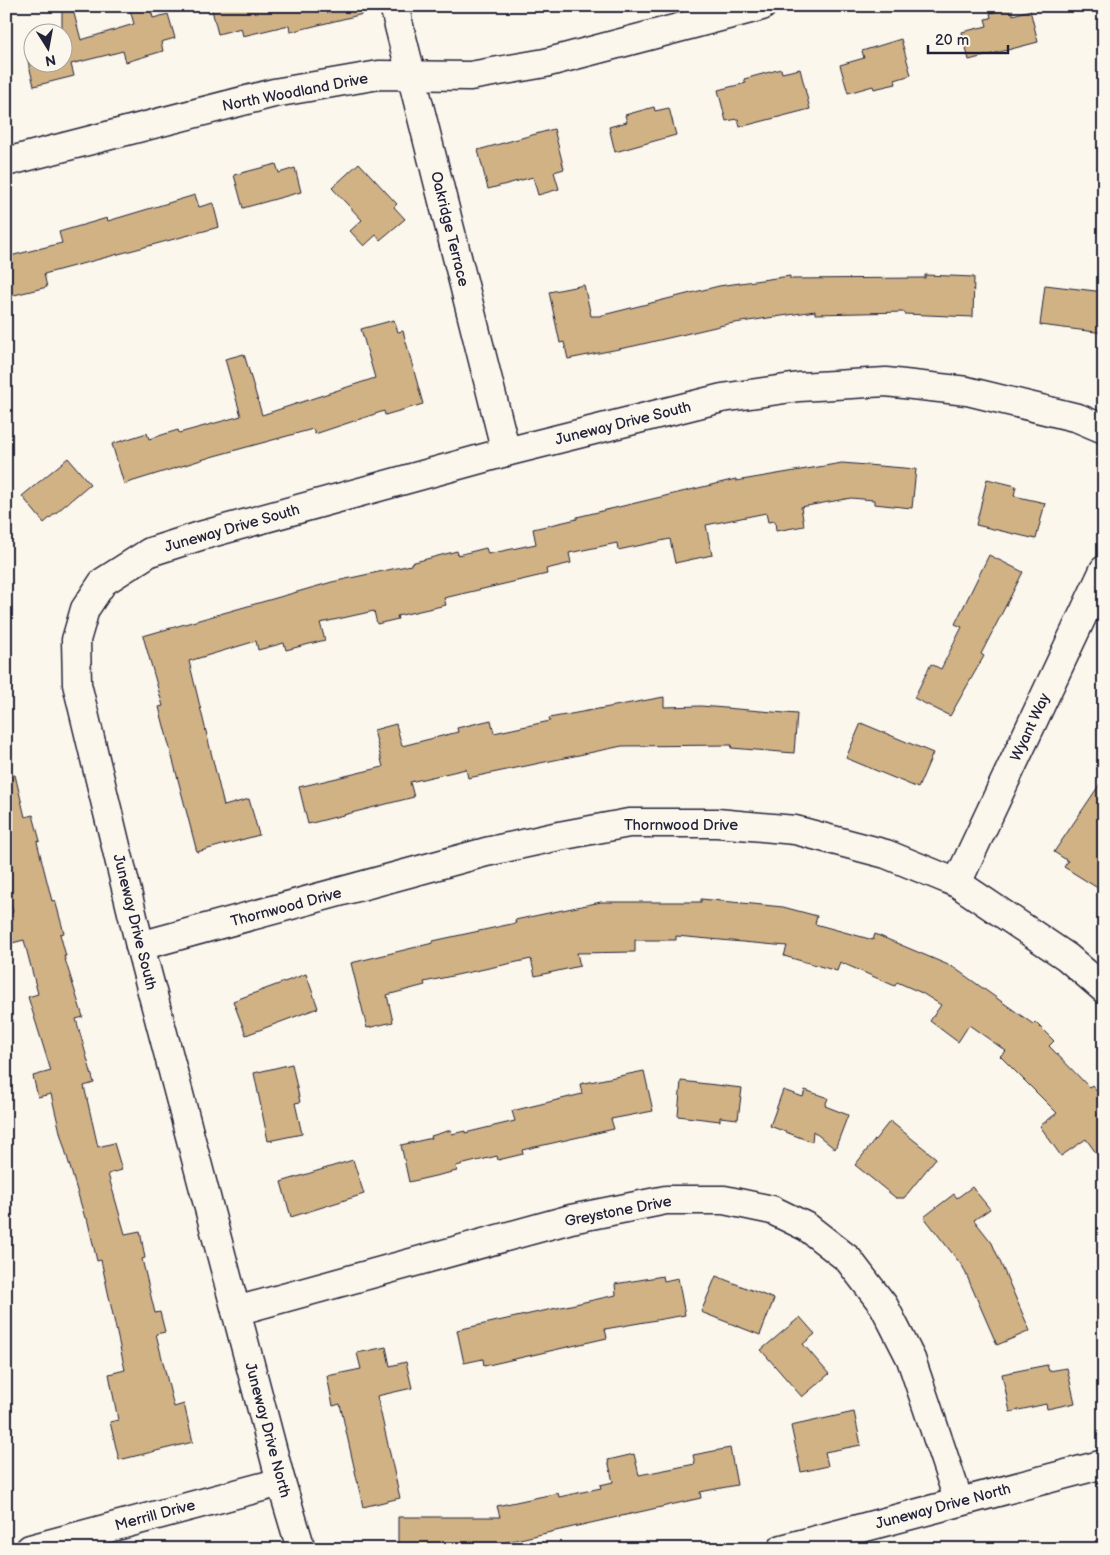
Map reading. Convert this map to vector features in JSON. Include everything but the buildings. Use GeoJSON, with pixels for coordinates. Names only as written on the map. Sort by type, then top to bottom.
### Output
{"type":"FeatureCollection","features":[{"type":"Feature","properties":{"kind":"street","name":"Oakridge Terrace"},"geometry":{"type":"LineString","coordinates":[[394,6],[506,452]]}},
{"type":"Feature","properties":{"kind":"street","name":"North Woodland Drive"},"geometry":{"type":"LineString","coordinates":[[6,162],[274,93],[379,75],[470,76],[545,62],[762,6]]}},
{"type":"Feature","properties":{"kind":"street","name":"Juneway Drive South"},"geometry":{"type":"LineString","coordinates":[[236,1311],[140,946],[77,684],[76,640],[85,609],[103,582],[150,552],[192,538],[506,452],[722,398],[799,387],[886,382],[967,391],[1078,418],[1104,429]]}},
{"type":"Feature","properties":{"kind":"street","name":"Wyant Way"},"geometry":{"type":"LineString","coordinates":[[956,883],[1104,570]]}},
{"type":"Feature","properties":{"kind":"street","name":"Thornwood Drive"},"geometry":{"type":"LineString","coordinates":[[140,946],[486,852],[628,823],[717,823],[795,830],[886,854],[956,883],[1067,957],[1104,990]]}},
{"type":"Feature","properties":{"kind":"street","name":"Greystone Drive"},"geometry":{"type":"LineString","coordinates":[[236,1311],[571,1219],[666,1200],[724,1200],[772,1210],[807,1227],[848,1259],[884,1306],[911,1360],[959,1502]]}},
{"type":"Feature","properties":{"kind":"street","name":"Juneway Drive North"},"geometry":{"type":"LineString","coordinates":[[236,1311],[281,1482],[301,1549]]}},
{"type":"Feature","properties":{"kind":"street","name":"Juneway Drive North"},"geometry":{"type":"LineString","coordinates":[[782,1549],[1104,1464]]}},
{"type":"Feature","properties":{"kind":"street","name":"Merrill Drive"},"geometry":{"type":"LineString","coordinates":[[30,1549],[281,1482]]}}]}
